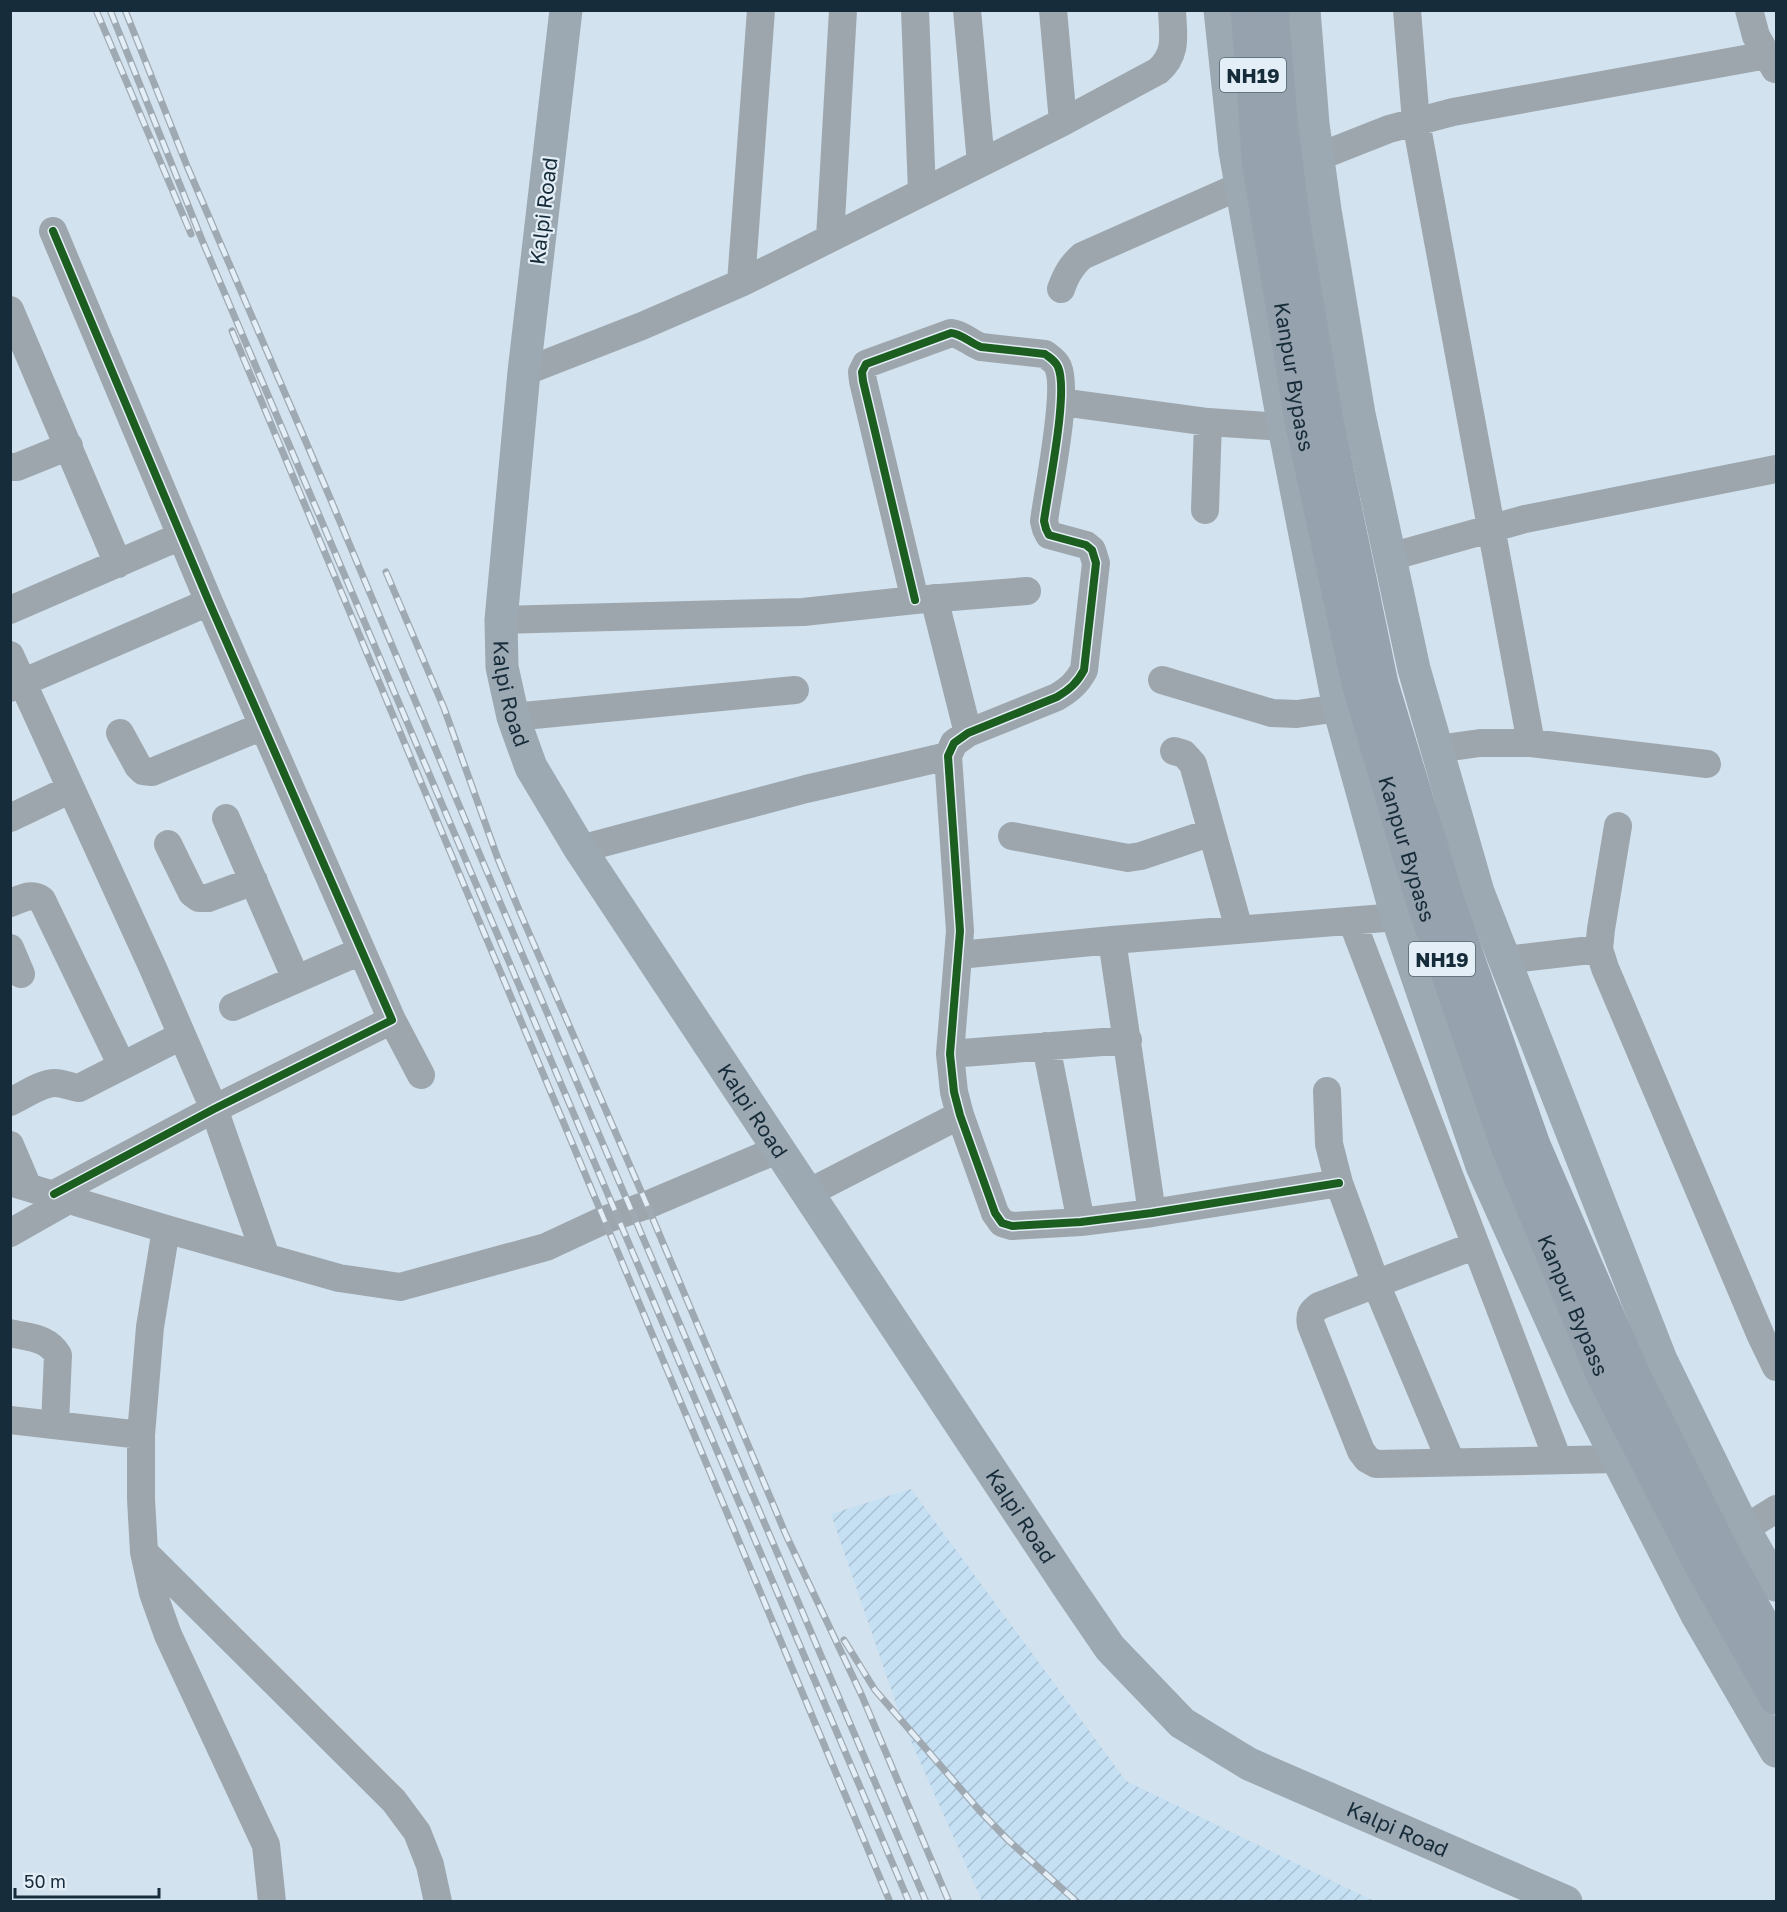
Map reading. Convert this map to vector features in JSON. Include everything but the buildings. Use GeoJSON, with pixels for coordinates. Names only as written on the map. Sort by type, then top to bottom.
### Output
{"type":"FeatureCollection","features":[{"type":"Feature","properties":{"kind":"highway","name":"Kanpur Bypass"},"geometry":{"type":"LineString","coordinates":[[1247,10],[1269,148],[1302,425],[1358,683],[1424,906],[1509,1151],[1605,1380],[1700,1564],[1776,1698]]}},
{"type":"Feature","properties":{"kind":"highway","name":"Kanpur Bypass"},"geometry":{"type":"LineString","coordinates":[[1272,10],[1269,148],[1293,216],[1327,420],[1382,684],[1448,901],[1534,1144],[1632,1371],[1724,1554],[1776,1647]]}},
{"type":"Feature","properties":{"kind":"main road","name":"Kalpi Road"},"geometry":{"type":"LineString","coordinates":[[566,10],[524,372],[501,620],[502,667],[513,717],[531,767],[580,849],[1110,1648],[1182,1723],[1249,1764],[1566,1902]]}},
{"type":"Feature","properties":{"kind":"main road"},"geometry":{"type":"LineString","coordinates":[[1220,10],[1269,148],[1284,427],[1339,708],[1397,917],[1482,1166],[1585,1395],[1697,1615],[1776,1751]]}},
{"type":"Feature","properties":{"kind":"main road"},"geometry":{"type":"LineString","coordinates":[[1269,148],[1304,10]]}},
{"type":"Feature","properties":{"kind":"main road"},"geometry":{"type":"LineString","coordinates":[[1269,148],[1318,157],[1324,210],[1359,414],[1414,669],[1478,892],[1660,1360],[1744,1529],[1776,1585]]}},
{"type":"Feature","properties":{"kind":"street"},"geometry":{"type":"LineString","coordinates":[[741,283],[761,10]]}},
{"type":"Feature","properties":{"kind":"street"},"geometry":{"type":"LineString","coordinates":[[830,238],[843,10]]}},
{"type":"Feature","properties":{"kind":"street"},"geometry":{"type":"LineString","coordinates":[[915,10],[922,192]]}},
{"type":"Feature","properties":{"kind":"street"},"geometry":{"type":"LineString","coordinates":[[967,10],[981,163]]}},
{"type":"Feature","properties":{"kind":"street"},"geometry":{"type":"LineString","coordinates":[[1053,10],[1063,122]]}},
{"type":"Feature","properties":{"kind":"street"},"geometry":{"type":"LineString","coordinates":[[524,372],[642,327],[741,283],[1063,122],[1158,71],[1167,63],[1173,51],[1172,10]]}},
{"type":"Feature","properties":{"kind":"street"},"geometry":{"type":"LineString","coordinates":[[1407,10],[1414,104],[1531,743]]}},
{"type":"Feature","properties":{"kind":"street"},"geometry":{"type":"LineString","coordinates":[[1414,104],[1453,112],[1759,37]]}},
{"type":"Feature","properties":{"kind":"street"},"geometry":{"type":"LineString","coordinates":[[1318,157],[1389,129],[1414,104]]}},
{"type":"Feature","properties":{"kind":"street"},"geometry":{"type":"LineString","coordinates":[[1061,289],[1072,264],[1082,256],[1269,148]]}},
{"type":"Feature","properties":{"kind":"street"},"geometry":{"type":"LineString","coordinates":[[53,231],[209,602],[361,951],[392,1020],[421,1075]]}},
{"type":"Feature","properties":{"kind":"street"},"geometry":{"type":"LineString","coordinates":[[10,310],[118,564]]}},
{"type":"Feature","properties":{"kind":"street"},"geometry":{"type":"LineString","coordinates":[[968,732],[924,599],[862,381],[862,372],[866,364],[941,335],[958,333],[972,344],[981,347],[1045,354],[1058,366],[1061,378],[1061,402],[1044,521],[1049,535],[1086,545],[1095,556],[1096,563],[1084,670],[1078,681],[1057,697],[968,732],[954,743],[948,756],[960,908],[959,955],[950,1054],[954,1092],[960,1115],[995,1213],[1002,1223],[1012,1226],[1081,1222],[1339,1183]]}},
{"type":"Feature","properties":{"kind":"street"},"geometry":{"type":"LineString","coordinates":[[1061,402],[1208,422],[1284,427]]}},
{"type":"Feature","properties":{"kind":"street"},"geometry":{"type":"LineString","coordinates":[[1205,510],[1208,422]]}},
{"type":"Feature","properties":{"kind":"street"},"geometry":{"type":"LineString","coordinates":[[10,467],[17,467],[69,446]]}},
{"type":"Feature","properties":{"kind":"street"},"geometry":{"type":"LineString","coordinates":[[1390,557],[1536,517],[1776,469]]}},
{"type":"Feature","properties":{"kind":"street"},"geometry":{"type":"LineString","coordinates":[[10,610],[182,536]]}},
{"type":"Feature","properties":{"kind":"street"},"geometry":{"type":"LineString","coordinates":[[501,620],[803,612],[1027,591]]}},
{"type":"Feature","properties":{"kind":"street"},"geometry":{"type":"LineString","coordinates":[[17,685],[209,602]]}},
{"type":"Feature","properties":{"kind":"street"},"geometry":{"type":"LineString","coordinates":[[10,655],[17,685],[71,789],[214,1109],[266,1257]]}},
{"type":"Feature","properties":{"kind":"street"},"geometry":{"type":"LineString","coordinates":[[1162,680],[1272,713],[1297,714],[1339,708]]}},
{"type":"Feature","properties":{"kind":"street"},"geometry":{"type":"LineString","coordinates":[[513,717],[795,690]]}},
{"type":"Feature","properties":{"kind":"street"},"geometry":{"type":"LineString","coordinates":[[120,733],[142,771],[152,772],[263,726]]}},
{"type":"Feature","properties":{"kind":"street"},"geometry":{"type":"LineString","coordinates":[[1437,749],[1489,742],[1531,743],[1707,764]]}},
{"type":"Feature","properties":{"kind":"street"},"geometry":{"type":"LineString","coordinates":[[1174,752],[1184,754],[1193,765],[1239,929]]}},
{"type":"Feature","properties":{"kind":"street"},"geometry":{"type":"LineString","coordinates":[[580,849],[806,789],[948,756]]}},
{"type":"Feature","properties":{"kind":"street"},"geometry":{"type":"LineString","coordinates":[[10,818],[71,789]]}},
{"type":"Feature","properties":{"kind":"street"},"geometry":{"type":"LineString","coordinates":[[226,818],[296,979]]}},
{"type":"Feature","properties":{"kind":"street"},"geometry":{"type":"LineString","coordinates":[[1618,826],[1599,949],[1618,999],[1776,1367]]}},
{"type":"Feature","properties":{"kind":"street"},"geometry":{"type":"LineString","coordinates":[[1012,836],[1128,858],[1141,856],[1212,832]]}},
{"type":"Feature","properties":{"kind":"street"},"geometry":{"type":"LineString","coordinates":[[168,844],[192,893],[199,898],[208,898],[254,881]]}},
{"type":"Feature","properties":{"kind":"street"},"geometry":{"type":"LineString","coordinates":[[10,903],[31,896],[37,896],[42,900],[122,1066]]}},
{"type":"Feature","properties":{"kind":"street"},"geometry":{"type":"LineString","coordinates":[[959,955],[1112,939],[1397,917]]}},
{"type":"Feature","properties":{"kind":"street"},"geometry":{"type":"LineString","coordinates":[[1352,921],[1558,1460]]}},
{"type":"Feature","properties":{"kind":"street"},"geometry":{"type":"LineString","coordinates":[[1112,939],[1152,1213]]}},
{"type":"Feature","properties":{"kind":"street"},"geometry":{"type":"LineString","coordinates":[[1505,960],[1599,949]]}},
{"type":"Feature","properties":{"kind":"street"},"geometry":{"type":"LineString","coordinates":[[233,1006],[361,951]]}},
{"type":"Feature","properties":{"kind":"street"},"geometry":{"type":"LineString","coordinates":[[10,1233],[62,1196],[214,1109],[392,1020]]}},
{"type":"Feature","properties":{"kind":"street"},"geometry":{"type":"LineString","coordinates":[[10,1102],[54,1083],[79,1088],[182,1035]]}},
{"type":"Feature","properties":{"kind":"street"},"geometry":{"type":"LineString","coordinates":[[950,1054],[1128,1040]]}},
{"type":"Feature","properties":{"kind":"street"},"geometry":{"type":"LineString","coordinates":[[1046,1046],[1081,1222]]}},
{"type":"Feature","properties":{"kind":"street"},"geometry":{"type":"LineString","coordinates":[[1327,1091],[1329,1144],[1339,1183],[1376,1284],[1451,1462]]}},
{"type":"Feature","properties":{"kind":"street"},"geometry":{"type":"LineString","coordinates":[[808,1193],[960,1115]]}},
{"type":"Feature","properties":{"kind":"street"},"geometry":{"type":"LineString","coordinates":[[10,1145],[19,1183],[166,1229],[339,1278],[399,1287],[487,1265],[546,1247],[779,1149]]}},
{"type":"Feature","properties":{"kind":"street"},"geometry":{"type":"LineString","coordinates":[[166,1229],[150,1327],[141,1435],[144,1552],[153,1593],[168,1635],[266,1845],[273,1902]]}},
{"type":"Feature","properties":{"kind":"street"},"geometry":{"type":"LineString","coordinates":[[1476,1245],[1318,1306],[1312,1311],[1309,1317],[1361,1450],[1367,1459],[1376,1464],[1617,1459]]}},
{"type":"Feature","properties":{"kind":"street"},"geometry":{"type":"LineString","coordinates":[[10,1333],[43,1341],[52,1346],[58,1356],[55,1425]]}},
{"type":"Feature","properties":{"kind":"street"},"geometry":{"type":"LineString","coordinates":[[10,1420],[141,1435]]}},
{"type":"Feature","properties":{"kind":"street"},"geometry":{"type":"LineString","coordinates":[[1744,1529],[1776,1509]]}},
{"type":"Feature","properties":{"kind":"street"},"geometry":{"type":"LineString","coordinates":[[144,1552],[394,1801],[417,1832],[430,1865],[438,1902]]}},
{"type":"Feature","properties":{"kind":"shaded area"},"geometry":{"type":"Polygon","coordinates":[[[911,1489],[1126,1781],[1374,1901],[982,1901],[902,1721],[831,1514],[911,1489]]]}},
{"type":"Feature","properties":{"kind":"railway"},"geometry":{"type":"LineString","coordinates":[[96,10],[191,234]]}},
{"type":"Feature","properties":{"kind":"railway"},"geometry":{"type":"LineString","coordinates":[[110,10],[202,240],[909,1902]]}},
{"type":"Feature","properties":{"kind":"railway"},"geometry":{"type":"LineString","coordinates":[[125,10],[187,166],[926,1902]]}},
{"type":"Feature","properties":{"kind":"railway"},"geometry":{"type":"LineString","coordinates":[[232,331],[890,1902]]}},
{"type":"Feature","properties":{"kind":"railway"},"geometry":{"type":"LineString","coordinates":[[386,572],[444,708],[498,859],[519,910],[647,1205],[786,1535],[862,1696],[949,1902]]}},
{"type":"Feature","properties":{"kind":"railway"},"geometry":{"type":"LineString","coordinates":[[844,1640],[875,1690],[979,1810],[1008,1840],[1077,1902]]}},
{"type":"Feature","properties":{"kind":"cycle path"},"geometry":{"type":"LineString","coordinates":[[53,231],[209,602],[392,1020],[214,1109],[54,1194]]}},
{"type":"Feature","properties":{"kind":"cycle path"},"geometry":{"type":"LineString","coordinates":[[915,600],[863,381],[862,372],[866,364],[951,333],[981,347],[1045,354],[1058,367],[1061,397],[1057,441],[1044,521],[1049,535],[1086,545],[1092,550],[1096,563],[1084,670],[1079,679],[1057,697],[968,733],[954,743],[948,756],[960,931],[950,1054],[954,1092],[995,1213],[1002,1223],[1012,1226],[1081,1222],[1339,1183]]}}]}
